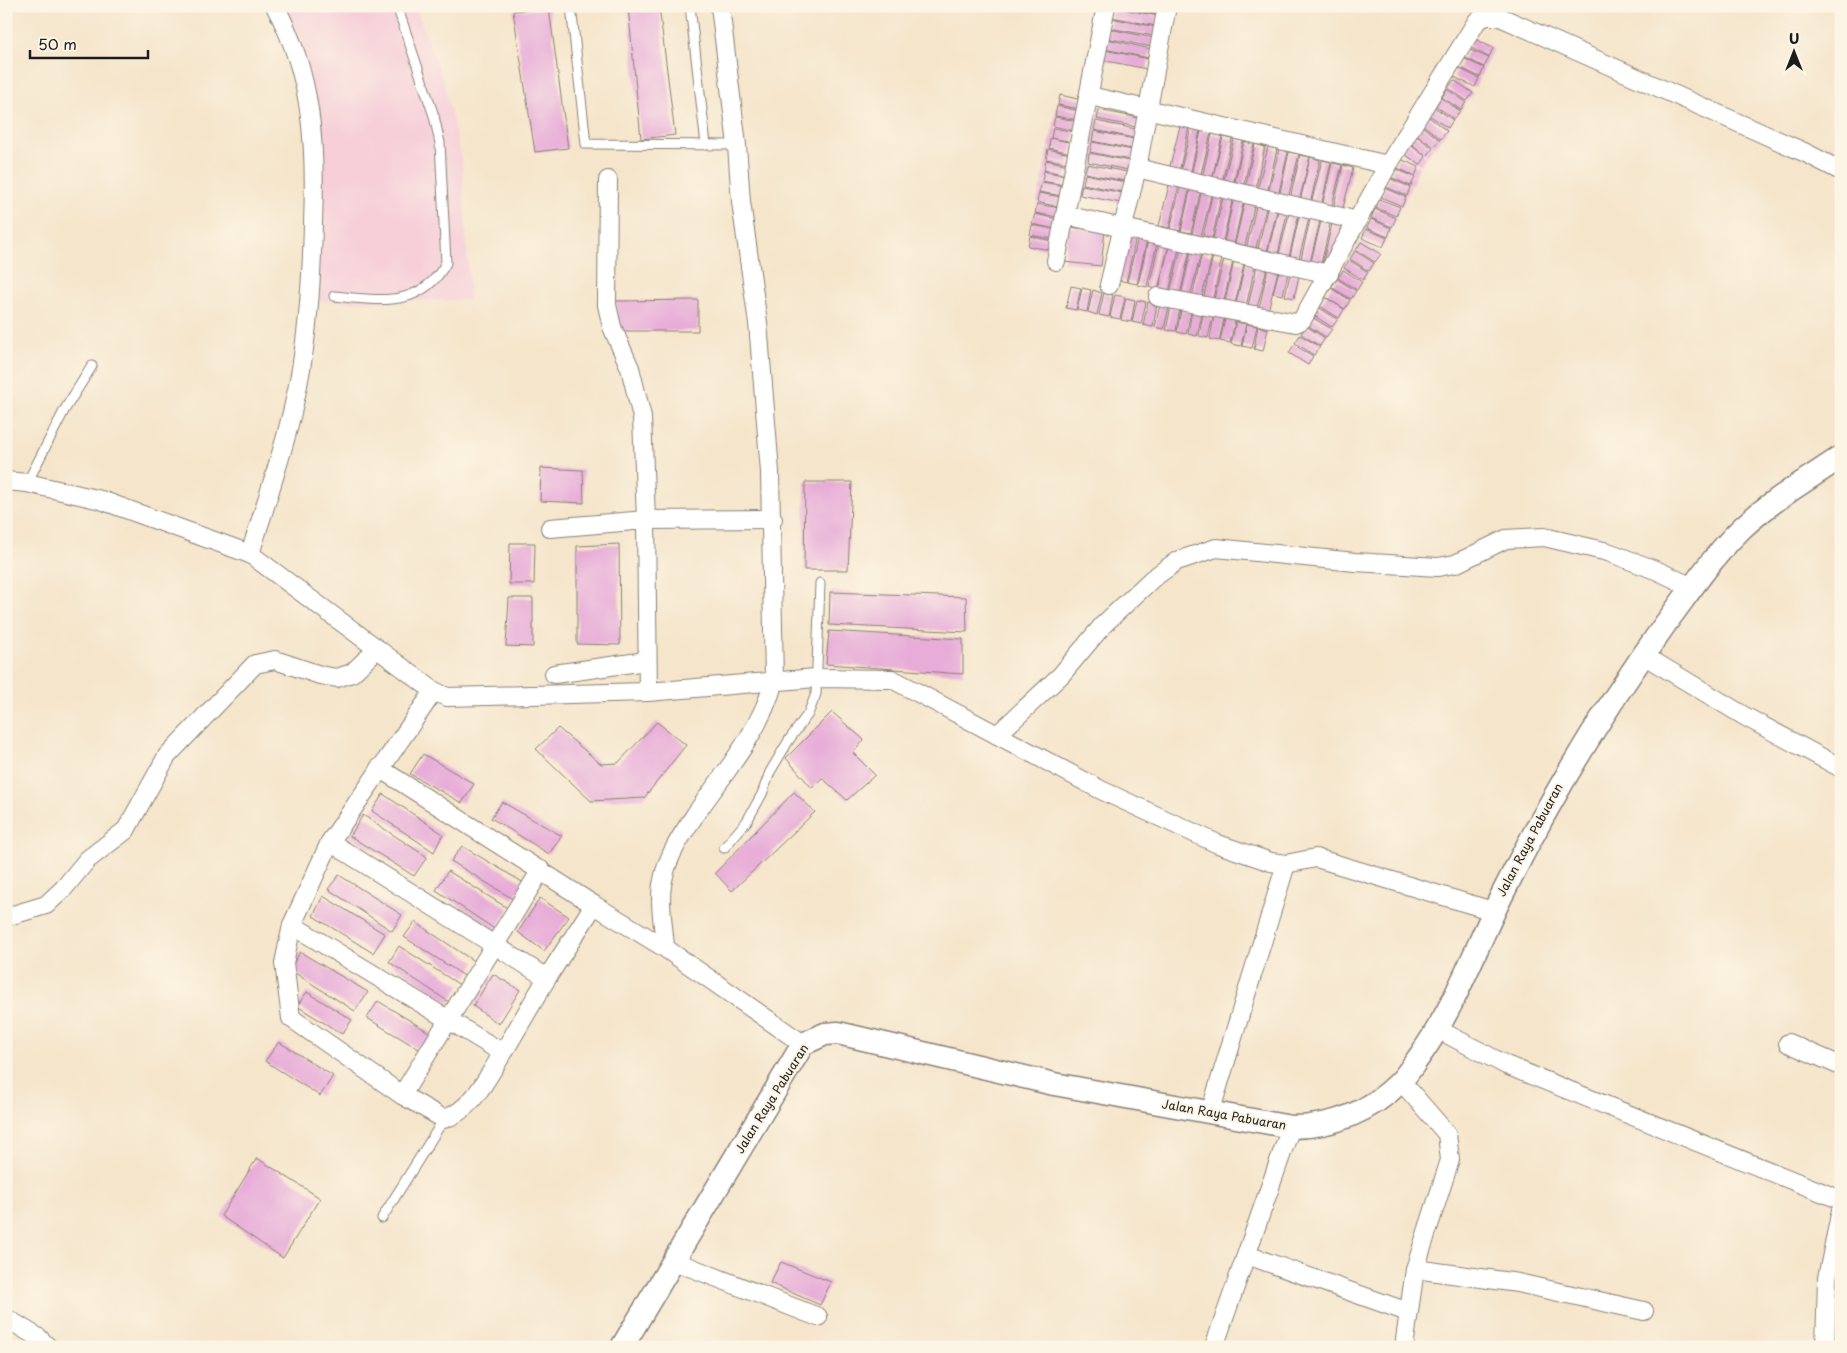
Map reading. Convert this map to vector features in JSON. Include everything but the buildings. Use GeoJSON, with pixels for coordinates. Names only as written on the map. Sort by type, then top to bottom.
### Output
{"type":"FeatureCollection","features":[{"type":"Feature","properties":{"kind":"street"},"geometry":{"type":"LineString","coordinates":[[250,554],[289,425],[304,349],[311,286],[315,150],[310,100],[285,25],[275,6]]}},
{"type":"Feature","properties":{"kind":"street"},"geometry":{"type":"LineString","coordinates":[[665,948],[662,882],[669,858],[758,722],[768,702],[774,681],[773,519],[758,323],[741,202],[737,145],[720,6]]}},
{"type":"Feature","properties":{"kind":"street"},"geometry":{"type":"LineString","coordinates":[[1056,261],[1090,96],[1106,6]]}},
{"type":"Feature","properties":{"kind":"street"},"geometry":{"type":"LineString","coordinates":[[1109,285],[1137,168],[1167,6]]}},
{"type":"Feature","properties":{"kind":"street"},"geometry":{"type":"LineString","coordinates":[[1158,297],[1296,323],[1305,316],[1388,166],[1477,21],[1486,16],[1498,16],[1806,153],[1841,171]]}},
{"type":"Feature","properties":{"kind":"street"},"geometry":{"type":"LineString","coordinates":[[1090,96],[1148,108],[1388,166]]}},
{"type":"Feature","properties":{"kind":"street"},"geometry":{"type":"LineString","coordinates":[[1137,168],[1358,221]]}},
{"type":"Feature","properties":{"kind":"street"},"geometry":{"type":"LineString","coordinates":[[608,180],[607,305],[612,327],[630,368],[642,417],[646,520],[646,660],[648,692]]}},
{"type":"Feature","properties":{"kind":"street"},"geometry":{"type":"LineString","coordinates":[[1065,215],[1329,274]]}},
{"type":"Feature","properties":{"kind":"street","name":"Jalan Raya Pabuaran"},"geometry":{"type":"LineString","coordinates":[[622,1347],[803,1044],[825,1034],[838,1033],[1054,1084],[1290,1127],[1314,1127],[1341,1120],[1370,1105],[1400,1081],[1439,1030],[1455,1000],[1493,911],[1538,822],[1574,759],[1643,655],[1692,587],[1745,526],[1841,457]]}},
{"type":"Feature","properties":{"kind":"street"},"geometry":{"type":"LineString","coordinates":[[6,481],[27,483],[101,500],[250,554],[434,690],[454,698],[648,692],[816,678],[892,679],[1101,790],[1218,844],[1256,858],[1286,864],[1316,858],[1493,911]]}},
{"type":"Feature","properties":{"kind":"street"},"geometry":{"type":"LineString","coordinates":[[550,528],[646,520],[773,519]]}},
{"type":"Feature","properties":{"kind":"street"},"geometry":{"type":"LineString","coordinates":[[997,735],[1062,675],[1103,625],[1152,579],[1177,561],[1216,548],[1355,562],[1438,567],[1455,564],[1506,539],[1544,537],[1608,552],[1658,571],[1692,587]]}},
{"type":"Feature","properties":{"kind":"street"},"geometry":{"type":"LineString","coordinates":[[6,917],[46,904],[64,888],[87,860],[126,830],[167,756],[255,664],[275,660],[320,675],[337,678],[352,674],[377,649]]}},
{"type":"Feature","properties":{"kind":"street"},"geometry":{"type":"LineString","coordinates":[[1643,655],[1746,717],[1841,768]]}},
{"type":"Feature","properties":{"kind":"street"},"geometry":{"type":"LineString","coordinates":[[554,674],[646,660]]}},
{"type":"Feature","properties":{"kind":"street"},"geometry":{"type":"LineString","coordinates":[[434,690],[330,842],[292,925],[284,963],[291,1018],[402,1096],[444,1119],[458,1115],[474,1098],[594,905]]}},
{"type":"Feature","properties":{"kind":"street"},"geometry":{"type":"LineString","coordinates":[[379,768],[665,948],[803,1044]]}},
{"type":"Feature","properties":{"kind":"street"},"geometry":{"type":"LineString","coordinates":[[330,842],[547,978]]}},
{"type":"Feature","properties":{"kind":"street"},"geometry":{"type":"LineString","coordinates":[[1210,1113],[1286,864]]}},
{"type":"Feature","properties":{"kind":"street"},"geometry":{"type":"LineString","coordinates":[[402,1096],[541,870]]}},
{"type":"Feature","properties":{"kind":"street"},"geometry":{"type":"LineString","coordinates":[[292,925],[503,1053]]}},
{"type":"Feature","properties":{"kind":"street"},"geometry":{"type":"LineString","coordinates":[[1439,1030],[1506,1065],[1841,1200]]}},
{"type":"Feature","properties":{"kind":"street"},"geometry":{"type":"LineString","coordinates":[[1788,1043],[1841,1066]]}},
{"type":"Feature","properties":{"kind":"street"},"geometry":{"type":"LineString","coordinates":[[1400,1081],[1441,1125],[1449,1141],[1450,1160],[1415,1269],[1404,1347]]}},
{"type":"Feature","properties":{"kind":"street"},"geometry":{"type":"LineString","coordinates":[[1214,1347],[1290,1127]]}},
{"type":"Feature","properties":{"kind":"street"},"geometry":{"type":"LineString","coordinates":[[1825,1347],[1827,1278],[1841,1210]]}},
{"type":"Feature","properties":{"kind":"street"},"geometry":{"type":"LineString","coordinates":[[1247,1255],[1408,1312]]}},
{"type":"Feature","properties":{"kind":"street"},"geometry":{"type":"LineString","coordinates":[[674,1261],[818,1317]]}},
{"type":"Feature","properties":{"kind":"street"},"geometry":{"type":"LineString","coordinates":[[1415,1269],[1518,1283],[1644,1311]]}},
{"type":"Feature","properties":{"kind":"street"},"geometry":{"type":"LineString","coordinates":[[6,1318],[39,1338],[48,1347]]}},
{"type":"Feature","properties":{"kind":"lane"},"geometry":{"type":"LineString","coordinates":[[334,296],[404,299],[427,287],[440,273],[446,262],[438,134],[421,73],[397,6]]}},
{"type":"Feature","properties":{"kind":"lane"},"geometry":{"type":"LineString","coordinates":[[571,6],[586,144],[737,145]]}},
{"type":"Feature","properties":{"kind":"lane"},"geometry":{"type":"LineString","coordinates":[[690,6],[706,145]]}},
{"type":"Feature","properties":{"kind":"lane"},"geometry":{"type":"LineString","coordinates":[[27,483],[65,409],[92,366]]}},
{"type":"Feature","properties":{"kind":"lane"},"geometry":{"type":"LineString","coordinates":[[724,848],[747,821],[784,748],[813,704],[816,694],[820,583]]}},
{"type":"Feature","properties":{"kind":"lane"},"geometry":{"type":"LineString","coordinates":[[382,1218],[444,1119]]}},
{"type":"Feature","properties":{"kind":"shaded area"},"geometry":{"type":"Polygon","coordinates":[[[278,6],[415,6],[444,84],[462,162],[470,300],[314,302],[314,111],[278,6]]]}}]}
